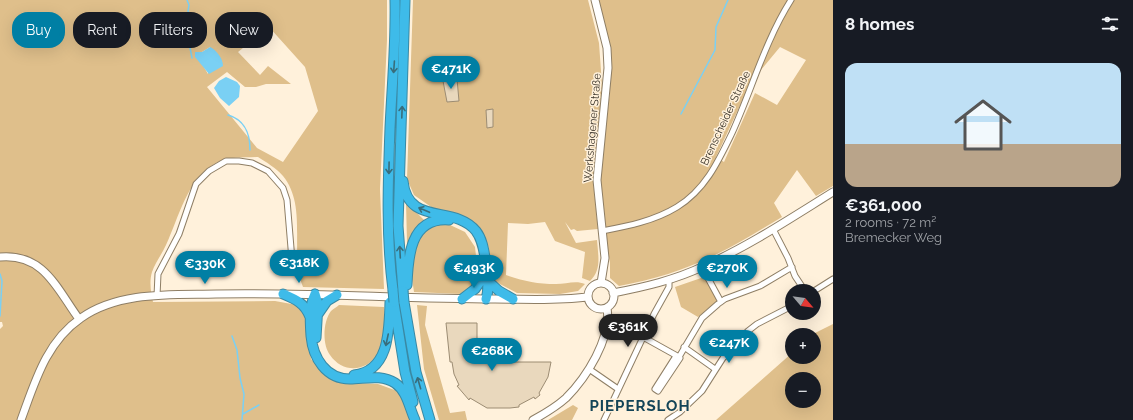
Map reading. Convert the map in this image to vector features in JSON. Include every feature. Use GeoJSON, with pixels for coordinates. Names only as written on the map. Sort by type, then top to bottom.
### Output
{"type":"FeatureCollection","features":[{"type":"Feature","properties":{"kind":"highway"},"geometry":{"type":"LineString","coordinates":[[337,295],[327,301],[314,316],[317,342],[322,358],[327,365],[336,371],[345,374],[357,374],[374,366],[384,352],[388,339],[392,302],[389,228],[390,129],[396,36],[395,0]]}},
{"type":"Feature","properties":{"kind":"highway"},"geometry":{"type":"LineString","coordinates":[[405,0],[398,226],[405,291],[405,305],[416,372],[430,420]]}},
{"type":"Feature","properties":{"kind":"highway"},"geometry":{"type":"LineString","coordinates":[[400,152],[404,187],[409,199],[418,208],[424,211],[458,218],[470,225],[476,231],[484,251],[485,280],[499,291],[513,299]]}},
{"type":"Feature","properties":{"kind":"highway"},"geometry":{"type":"LineString","coordinates":[[405,291],[409,254],[414,241],[427,225],[447,220],[458,223],[472,233],[476,239],[488,291],[486,299]]}},
{"type":"Feature","properties":{"kind":"highway"},"geometry":{"type":"LineString","coordinates":[[462,299],[485,280]]}},
{"type":"Feature","properties":{"kind":"highway"},"geometry":{"type":"LineString","coordinates":[[283,294],[301,303],[308,312],[314,316]]}},
{"type":"Feature","properties":{"kind":"highway"},"geometry":{"type":"LineString","coordinates":[[316,294],[318,304],[314,316],[313,349],[323,367],[331,374],[343,378],[380,378],[394,382],[402,390],[416,420]]}},
{"type":"Feature","properties":{"kind":"highway"},"geometry":{"type":"LineString","coordinates":[[392,302],[405,372],[416,420]]}},
{"type":"Feature","properties":{"kind":"main road","name":"Werkshagener Straße"},"geometry":{"type":"LineString","coordinates":[[595,0],[607,48],[608,68],[597,180],[605,258],[601,283]]}},
{"type":"Feature","properties":{"kind":"main road"},"geometry":{"type":"LineString","coordinates":[[613,293],[669,280],[702,267],[735,251],[833,192]]}},
{"type":"Feature","properties":{"kind":"main road"},"geometry":{"type":"LineString","coordinates":[[0,257],[19,258],[38,266],[49,276],[79,318]]}},
{"type":"Feature","properties":{"kind":"main road"},"geometry":{"type":"LineString","coordinates":[[601,283],[609,286],[613,293],[612,302],[607,308],[600,309],[593,307],[589,303],[587,297],[588,291],[592,286],[601,283]]}},
{"type":"Feature","properties":{"kind":"main road"},"geometry":{"type":"LineString","coordinates":[[22,420],[43,362],[59,338],[79,318],[98,307],[115,301],[157,296],[247,293],[462,299],[554,300],[587,297]]}},
{"type":"Feature","properties":{"kind":"main road"},"geometry":{"type":"LineString","coordinates":[[533,420],[565,398],[589,370],[599,350],[604,334],[608,317],[607,308]]}},
{"type":"Feature","properties":{"kind":"street","name":"Brenscheider Straße"},"geometry":{"type":"LineString","coordinates":[[602,231],[641,222],[662,215],[690,198],[704,183],[713,170],[722,152],[748,97],[772,35],[791,0]]}},
{"type":"Feature","properties":{"kind":"street"},"geometry":{"type":"LineString","coordinates":[[157,296],[158,274],[179,234],[196,184],[209,171],[226,161],[239,160],[252,163],[268,171],[283,188],[287,200],[293,272]]}},
{"type":"Feature","properties":{"kind":"street"},"geometry":{"type":"LineString","coordinates":[[773,229],[800,284]]}},
{"type":"Feature","properties":{"kind":"street"},"geometry":{"type":"LineString","coordinates":[[702,267],[721,302]]}},
{"type":"Feature","properties":{"kind":"street"},"geometry":{"type":"LineString","coordinates":[[643,337],[664,348],[677,356],[680,358],[658,390],[655,389],[677,356],[690,340],[702,318],[721,302],[760,286],[792,267]]}},
{"type":"Feature","properties":{"kind":"street"},"geometry":{"type":"LineString","coordinates":[[821,287],[833,279]]}},
{"type":"Feature","properties":{"kind":"street"},"geometry":{"type":"LineString","coordinates":[[604,420],[668,287],[669,280]]}},
{"type":"Feature","properties":{"kind":"street"},"geometry":{"type":"LineString","coordinates":[[668,420],[680,412],[702,391],[723,358],[748,331],[757,324],[785,310]]}},
{"type":"Feature","properties":{"kind":"street"},"geometry":{"type":"LineString","coordinates":[[684,347],[715,370]]}},
{"type":"Feature","properties":{"kind":"street"},"geometry":{"type":"LineString","coordinates":[[589,370],[618,389]]}},
{"type":"Feature","properties":{"kind":"shaded area"},"geometry":{"type":"Polygon","coordinates":[[[0,0],[387,0],[387,40],[380,189],[384,289],[303,287],[297,259],[297,216],[295,202],[290,188],[283,176],[271,165],[258,157],[231,158],[221,161],[206,170],[198,179],[185,200],[166,245],[153,269],[151,276],[151,287],[153,302],[275,301],[297,305],[307,317],[311,359],[330,378],[349,383],[378,384],[400,392],[410,420],[0,420],[0,329],[3,326],[2,322],[0,322],[0,0]],[[215,12],[215,48],[243,48],[238,52],[260,75],[268,66],[291,84],[266,84],[256,87],[245,87],[227,72],[207,87],[257,148],[283,162],[318,111],[305,67],[273,31],[273,12],[215,12]],[[210,47],[202,52],[195,52],[208,74],[210,47]]]}},
{"type":"Feature","properties":{"kind":"shaded area"},"geometry":{"type":"Polygon","coordinates":[[[413,0],[588,0],[599,43],[602,85],[593,180],[598,229],[577,231],[574,229],[571,230],[565,222],[576,243],[597,240],[598,267],[594,277],[590,281],[582,278],[585,252],[555,241],[545,222],[528,224],[508,223],[506,275],[543,283],[556,284],[575,282],[585,284],[578,291],[560,294],[517,293],[494,281],[488,245],[474,223],[455,214],[434,209],[414,195],[407,179],[413,0]]]}},
{"type":"Feature","properties":{"kind":"shaded area"},"geometry":{"type":"Polygon","coordinates":[[[597,0],[833,0],[833,186],[816,196],[797,170],[774,203],[782,217],[732,246],[692,265],[656,278],[619,286],[610,278],[610,263],[600,201],[599,180],[610,92],[610,73],[597,0]],[[780,47],[751,82],[716,157],[724,162],[755,93],[777,105],[806,60],[780,47]]]}},
{"type":"Feature","properties":{"kind":"shaded area"},"geometry":{"type":"Polygon","coordinates":[[[406,202],[424,220],[448,224],[465,232],[475,247],[478,274],[472,286],[462,294],[414,292],[407,243],[406,202]]]}},
{"type":"Feature","properties":{"kind":"shaded area"},"geometry":{"type":"Polygon","coordinates":[[[704,277],[716,296],[717,301],[698,317],[681,307],[675,287],[704,277]]]}},
{"type":"Feature","properties":{"kind":"shaded area"},"geometry":{"type":"Polygon","coordinates":[[[339,305],[384,307],[384,331],[381,348],[368,364],[361,367],[348,368],[341,365],[335,361],[327,351],[324,333],[326,321],[331,311],[339,305]]]}},
{"type":"Feature","properties":{"kind":"shaded area"},"geometry":{"type":"Polygon","coordinates":[[[417,305],[427,306],[425,325],[450,413],[465,411],[467,420],[439,420],[424,369],[417,305]]]}},
{"type":"Feature","properties":{"kind":"shaded area"},"geometry":{"type":"Polygon","coordinates":[[[833,324],[833,420],[716,420],[785,359],[785,364],[821,364],[821,330],[833,324]]]}},
{"type":"Feature","properties":{"kind":"shaded area"},"geometry":{"type":"Polygon","coordinates":[[[573,405],[578,408],[572,420],[548,420],[573,405]]]}},
{"type":"Feature","properties":{"kind":"water"},"geometry":{"type":"Polygon","coordinates":[[[210,47],[219,55],[223,66],[209,74],[195,57],[195,52],[202,52],[210,47]]]}},
{"type":"Feature","properties":{"kind":"water"},"geometry":{"type":"Polygon","coordinates":[[[226,77],[237,82],[240,86],[239,97],[229,106],[220,98],[214,88],[219,81],[226,77]]]}},
{"type":"Feature","properties":{"kind":"building"},"geometry":{"type":"Polygon","coordinates":[[[457,79],[459,101],[447,102],[443,81],[457,79]]]}},
{"type":"Feature","properties":{"kind":"building"},"geometry":{"type":"Polygon","coordinates":[[[493,109],[493,127],[487,128],[486,110],[493,109]]]}},
{"type":"Feature","properties":{"kind":"building"},"geometry":{"type":"Polygon","coordinates":[[[446,323],[477,323],[477,362],[498,362],[501,360],[506,362],[551,362],[548,377],[539,393],[540,395],[535,399],[534,397],[519,405],[519,407],[510,408],[487,408],[470,398],[469,400],[457,386],[459,385],[454,374],[452,362],[450,362],[446,323]]]}},
{"type":"Feature","properties":{"kind":"waterway"},"geometry":{"type":"LineString","coordinates":[[187,0],[189,5],[189,16],[186,27],[192,58]]}},
{"type":"Feature","properties":{"kind":"waterway"},"geometry":{"type":"LineString","coordinates":[[681,114],[715,50],[716,27],[728,0]]}},
{"type":"Feature","properties":{"kind":"waterway"},"geometry":{"type":"LineString","coordinates":[[228,115],[239,120],[245,128],[248,133],[250,150]]}},
{"type":"Feature","properties":{"kind":"waterway"},"geometry":{"type":"LineString","coordinates":[[0,274],[2,281],[0,316]]}},
{"type":"Feature","properties":{"kind":"waterway"},"geometry":{"type":"LineString","coordinates":[[232,336],[237,350],[240,378],[244,394],[242,420]]}},
{"type":"Feature","properties":{"kind":"waterway"},"geometry":{"type":"LineString","coordinates":[[243,414],[259,405]]}},
{"type":"Feature","properties":{"kind":"district","name":"PIEPERSLOH"},"geometry":{"type":"Point","coordinates":[640,406]}}]}
